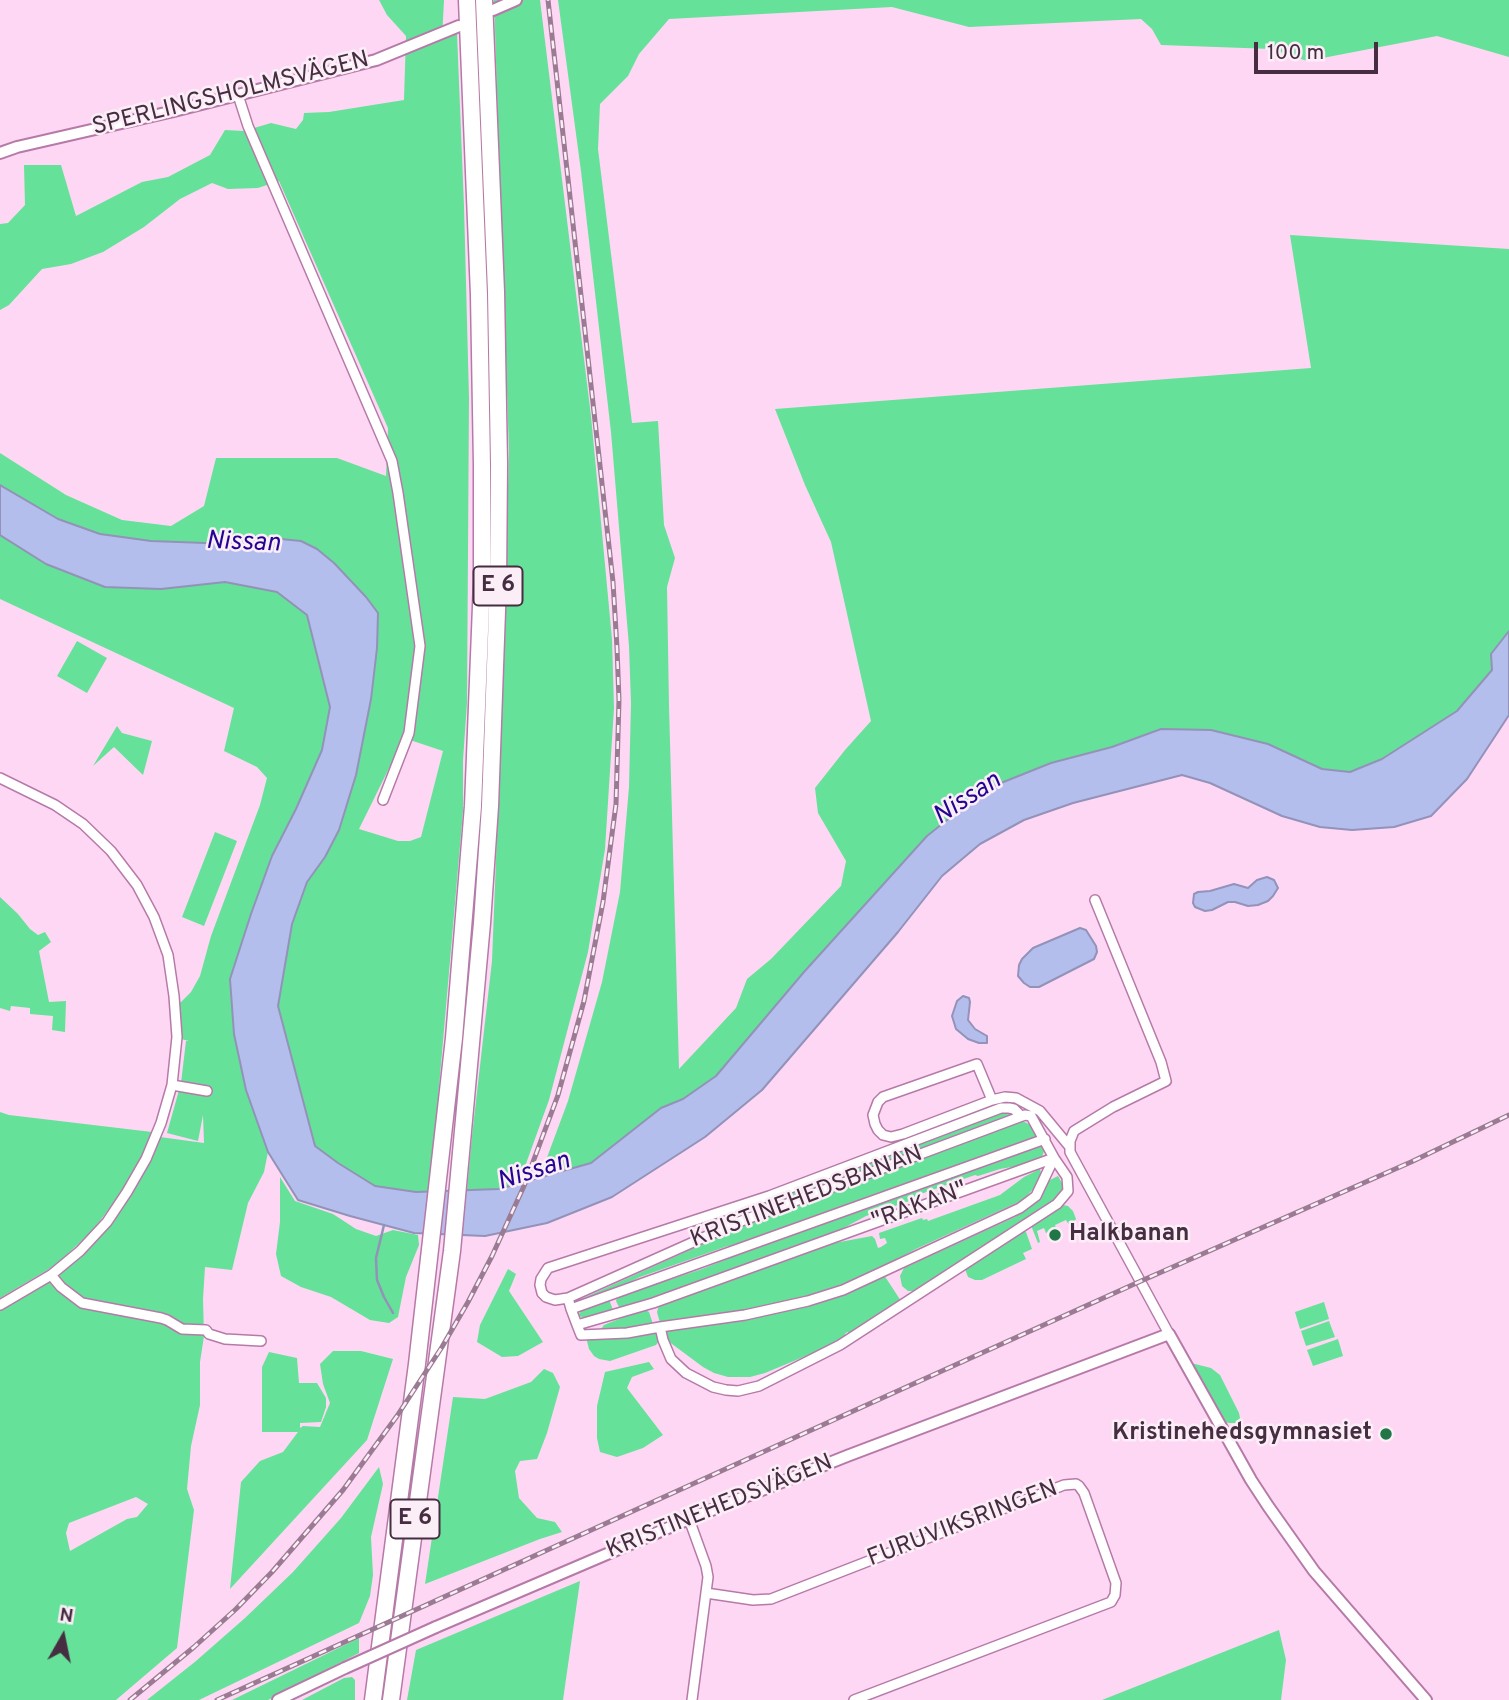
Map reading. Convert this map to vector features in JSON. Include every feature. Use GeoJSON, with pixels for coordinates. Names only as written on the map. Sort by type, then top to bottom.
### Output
{"type":"FeatureCollection","features":[{"type":"Feature","properties":{"kind":"highway","name":"E 6"},"geometry":{"type":"LineString","coordinates":[[373,1700],[417,1364],[454,1038],[473,792],[482,581],[482,466],[479,295],[467,0]]}},
{"type":"Feature","properties":{"kind":"highway","name":"E 6"},"geometry":{"type":"LineString","coordinates":[[391,1700],[452,1251],[490,806],[498,583],[499,464],[489,5]]}},
{"type":"Feature","properties":{"kind":"street"},"geometry":{"type":"LineString","coordinates":[[489,5],[516,0]]}},
{"type":"Feature","properties":{"kind":"street","name":"SPERLINGSHOLMSVÄGEN"},"geometry":{"type":"LineString","coordinates":[[0,153],[376,60],[459,26]]}},
{"type":"Feature","properties":{"kind":"street"},"geometry":{"type":"LineString","coordinates":[[238,95],[248,125],[392,461],[419,646],[409,733],[383,800]]}},
{"type":"Feature","properties":{"kind":"street"},"geometry":{"type":"LineString","coordinates":[[0,778],[55,805],[83,824],[111,851],[136,885],[154,917],[168,955],[177,1037],[172,1085],[161,1123],[127,1192],[107,1222],[80,1251],[51,1275],[0,1305]]}},
{"type":"Feature","properties":{"kind":"street"},"geometry":{"type":"LineString","coordinates":[[1095,900],[1161,1062],[1166,1082],[1113,1107],[1074,1131],[1069,1146],[1070,1152],[1245,1471],[1314,1571],[1426,1700]]}},
{"type":"Feature","properties":{"kind":"street"},"geometry":{"type":"LineString","coordinates":[[992,1100],[977,1064],[883,1097],[877,1102],[873,1115],[878,1130],[891,1137],[992,1100],[1016,1098],[1045,1116],[1069,1146]]}},
{"type":"Feature","properties":{"kind":"street"},"geometry":{"type":"LineString","coordinates":[[172,1085],[207,1091]]}},
{"type":"Feature","properties":{"kind":"street"},"geometry":{"type":"LineString","coordinates":[[660,1327],[671,1359],[686,1373],[713,1387],[726,1390],[738,1391],[759,1386],[860,1333],[1057,1204],[1068,1191],[1067,1177],[1031,1116],[1025,1116],[1014,1109],[1001,1108],[769,1196],[548,1268],[541,1279],[542,1293],[546,1297],[555,1300],[568,1298],[581,1335],[627,1333],[660,1327],[745,1315],[780,1308],[843,1290],[1020,1208],[1037,1196],[1054,1158]]}},
{"type":"Feature","properties":{"kind":"street"},"geometry":{"type":"LineString","coordinates":[[1025,1116],[1036,1108]]}},
{"type":"Feature","properties":{"kind":"street","name":"KRISTINEHEDSBANAN"},"geometry":{"type":"LineString","coordinates":[[568,1298],[736,1223],[1025,1116]]}},
{"type":"Feature","properties":{"kind":"street"},"geometry":{"type":"LineString","coordinates":[[571,1309],[1045,1139]]}},
{"type":"Feature","properties":{"kind":"street","name":"\"RAKAN\""},"geometry":{"type":"LineString","coordinates":[[828,1240],[1054,1158]]}},
{"type":"Feature","properties":{"kind":"street","name":"KRISTINEHEDSBANAN"},"geometry":{"type":"LineString","coordinates":[[577,1325],[653,1303],[828,1240]]}},
{"type":"Feature","properties":{"kind":"street"},"geometry":{"type":"LineString","coordinates":[[51,1275],[61,1287],[82,1303],[161,1318],[182,1329],[205,1331],[225,1339],[261,1341]]}},
{"type":"Feature","properties":{"kind":"street","name":"KRISTINEHEDSVÄGEN"},"geometry":{"type":"LineString","coordinates":[[278,1700],[436,1627],[689,1519],[859,1451],[1169,1334]]}},
{"type":"Feature","properties":{"kind":"street","name":"FURUVIKSRINGEN"},"geometry":{"type":"LineString","coordinates":[[706,1594],[753,1600],[771,1599],[1064,1485],[1079,1486],[1084,1493],[1116,1583],[1111,1602],[854,1700]]}},
{"type":"Feature","properties":{"kind":"street"},"geometry":{"type":"LineString","coordinates":[[689,1519],[707,1571],[692,1700]]}},
{"type":"Feature","properties":{"kind":"green space"},"geometry":{"type":"Polygon","coordinates":[[[379,0],[444,0],[442,39],[457,33],[469,398],[467,703],[463,811],[430,1191],[416,1192],[375,1186],[315,1146],[278,1006],[292,924],[307,882],[325,857],[339,830],[356,775],[371,699],[378,613],[352,581],[317,549],[251,536],[205,543],[151,541],[100,534],[58,519],[0,485],[0,453],[66,495],[122,520],[171,526],[204,506],[216,458],[337,458],[386,476],[388,428],[279,181],[258,188],[228,189],[212,183],[180,199],[144,227],[103,252],[71,264],[42,269],[9,305],[0,310],[0,224],[8,223],[25,205],[24,165],[61,165],[76,216],[142,182],[168,177],[210,155],[225,130],[244,131],[271,123],[296,129],[303,120],[304,113],[329,112],[404,100],[406,36],[387,15],[379,0]],[[404,738],[359,829],[398,841],[421,837],[443,751],[404,738]]]}},
{"type":"Feature","properties":{"kind":"green space"},"geometry":{"type":"Polygon","coordinates":[[[494,0],[540,0],[591,416],[612,639],[614,708],[605,849],[588,952],[549,1100],[519,1183],[499,1189],[467,1190],[492,961],[509,451],[494,0]]]}},
{"type":"Feature","properties":{"kind":"green space"},"geometry":{"type":"Polygon","coordinates":[[[558,0],[1509,0],[1509,57],[1437,36],[1307,61],[1272,49],[1161,45],[1152,29],[1141,19],[969,27],[892,7],[669,19],[639,54],[628,76],[600,104],[598,149],[632,423],[658,421],[664,525],[675,558],[667,587],[679,1069],[736,1008],[747,979],[771,959],[841,886],[846,861],[818,813],[815,788],[871,721],[831,542],[775,409],[1311,368],[1290,235],[1509,249],[1509,631],[1491,654],[1492,670],[1457,711],[1382,759],[1350,772],[1322,769],[1268,744],[1161,729],[1112,747],[804,972],[716,1076],[683,1099],[661,1108],[591,1163],[539,1179],[568,1101],[602,982],[620,892],[629,787],[631,703],[629,646],[611,432],[558,0]]]}},
{"type":"Feature","properties":{"kind":"green space"},"geometry":{"type":"Polygon","coordinates":[[[0,535],[46,564],[161,589],[225,582],[277,592],[307,615],[330,707],[322,750],[272,856],[230,979],[234,1034],[246,1090],[268,1152],[264,1172],[248,1203],[232,1270],[205,1267],[200,1405],[191,1446],[187,1489],[194,1510],[177,1648],[116,1700],[0,1700],[0,1311],[57,1277],[110,1226],[131,1195],[160,1137],[204,1143],[203,1115],[198,1141],[167,1133],[181,1083],[186,1041],[189,1041],[181,1039],[180,1003],[191,992],[200,976],[211,936],[260,805],[267,778],[257,767],[224,751],[234,708],[0,599],[0,535]],[[136,1497],[69,1523],[66,1533],[70,1551],[127,1519],[137,1517],[148,1504],[136,1497]]]}},
{"type":"Feature","properties":{"kind":"green space"},"geometry":{"type":"Polygon","coordinates":[[[77,641],[107,658],[87,693],[57,676],[77,641]]]}},
{"type":"Feature","properties":{"kind":"green space"},"geometry":{"type":"Polygon","coordinates":[[[117,726],[122,733],[152,741],[143,775],[114,747],[93,766],[117,726]]]}},
{"type":"Feature","properties":{"kind":"green space"},"geometry":{"type":"Polygon","coordinates":[[[215,832],[237,841],[204,926],[182,917],[215,832]]]}},
{"type":"Feature","properties":{"kind":"green space"},"geometry":{"type":"Polygon","coordinates":[[[0,897],[30,929],[38,935],[45,932],[51,942],[39,951],[49,1002],[66,1001],[65,1032],[52,1030],[53,1016],[30,1014],[30,1008],[11,1006],[10,1011],[0,1008],[0,897]]]}},
{"type":"Feature","properties":{"kind":"green space"},"geometry":{"type":"Polygon","coordinates":[[[0,1112],[152,1132],[126,1187],[92,1231],[56,1265],[0,1298],[0,1112]]]}},
{"type":"Feature","properties":{"kind":"green space"},"geometry":{"type":"Polygon","coordinates":[[[1004,1112],[1012,1115],[763,1209],[760,1204],[810,1184],[1004,1112]]]}},
{"type":"Feature","properties":{"kind":"green space"},"geometry":{"type":"Polygon","coordinates":[[[1021,1120],[1034,1127],[1038,1135],[1035,1139],[765,1237],[725,1247],[640,1277],[610,1292],[577,1301],[774,1212],[1021,1120]]]}},
{"type":"Feature","properties":{"kind":"green space"},"geometry":{"type":"Polygon","coordinates":[[[1038,1146],[1044,1147],[1044,1151],[1042,1157],[1034,1163],[975,1175],[915,1196],[915,1199],[866,1216],[825,1238],[624,1309],[620,1309],[616,1301],[617,1297],[702,1269],[785,1236],[1038,1146]]]}},
{"type":"Feature","properties":{"kind":"green space"},"geometry":{"type":"Polygon","coordinates":[[[1040,1169],[1038,1184],[1023,1200],[916,1249],[859,1280],[834,1290],[765,1309],[660,1323],[657,1312],[659,1305],[829,1244],[872,1236],[878,1248],[881,1247],[887,1243],[885,1238],[880,1239],[879,1233],[922,1218],[928,1221],[1000,1195],[1040,1169]]]}},
{"type":"Feature","properties":{"kind":"green space"},"geometry":{"type":"Polygon","coordinates":[[[1058,1176],[1062,1191],[1055,1202],[916,1291],[908,1291],[902,1286],[900,1276],[904,1268],[1015,1217],[1037,1199],[1050,1180],[1058,1176]]]}},
{"type":"Feature","properties":{"kind":"green space"},"geometry":{"type":"Polygon","coordinates":[[[280,1177],[295,1201],[333,1214],[356,1229],[376,1236],[393,1230],[418,1235],[419,1245],[406,1277],[398,1317],[389,1323],[370,1320],[331,1297],[301,1287],[281,1276],[276,1254],[280,1222],[280,1177]]]}},
{"type":"Feature","properties":{"kind":"green space"},"geometry":{"type":"Polygon","coordinates":[[[1063,1205],[1073,1211],[1076,1219],[1069,1225],[1066,1220],[1055,1225],[1056,1228],[1046,1233],[1044,1228],[1037,1231],[1038,1243],[1032,1225],[1063,1205]]]}},
{"type":"Feature","properties":{"kind":"green space"},"geometry":{"type":"Polygon","coordinates":[[[1024,1231],[1032,1249],[1023,1253],[1026,1259],[982,1280],[968,1277],[965,1269],[1024,1231]]]}},
{"type":"Feature","properties":{"kind":"green space"},"geometry":{"type":"Polygon","coordinates":[[[508,1269],[516,1274],[509,1291],[543,1342],[518,1356],[502,1357],[477,1342],[480,1325],[508,1269]]]}},
{"type":"Feature","properties":{"kind":"green space"},"geometry":{"type":"Polygon","coordinates":[[[884,1275],[901,1301],[825,1348],[750,1377],[728,1377],[714,1373],[668,1341],[664,1332],[668,1329],[799,1308],[884,1275]]]}},
{"type":"Feature","properties":{"kind":"green space"},"geometry":{"type":"Polygon","coordinates":[[[609,1299],[614,1313],[585,1319],[578,1315],[583,1309],[609,1299]]]}},
{"type":"Feature","properties":{"kind":"green space"},"geometry":{"type":"Polygon","coordinates":[[[1324,1302],[1329,1319],[1300,1329],[1295,1312],[1324,1302]]]}},
{"type":"Feature","properties":{"kind":"green space"},"geometry":{"type":"Polygon","coordinates":[[[644,1309],[649,1312],[652,1325],[601,1329],[604,1325],[644,1309]]]}},
{"type":"Feature","properties":{"kind":"green space"},"geometry":{"type":"Polygon","coordinates":[[[1329,1321],[1335,1337],[1306,1346],[1301,1331],[1329,1321]]]}},
{"type":"Feature","properties":{"kind":"green space"},"geometry":{"type":"Polygon","coordinates":[[[655,1331],[659,1341],[656,1345],[610,1361],[594,1356],[587,1341],[589,1337],[655,1331]]]}},
{"type":"Feature","properties":{"kind":"green space"},"geometry":{"type":"Polygon","coordinates":[[[1338,1339],[1343,1356],[1313,1366],[1307,1350],[1338,1339]]]}},
{"type":"Feature","properties":{"kind":"green space"},"geometry":{"type":"Polygon","coordinates":[[[333,1351],[361,1351],[393,1359],[367,1440],[230,1589],[241,1482],[260,1461],[283,1452],[298,1432],[262,1432],[262,1367],[269,1352],[297,1358],[299,1383],[317,1383],[326,1398],[321,1422],[300,1423],[300,1428],[320,1427],[330,1403],[320,1364],[333,1351]]]}},
{"type":"Feature","properties":{"kind":"green space"},"geometry":{"type":"Polygon","coordinates":[[[649,1362],[654,1369],[632,1377],[627,1388],[663,1435],[643,1448],[617,1457],[600,1452],[597,1406],[605,1372],[649,1362]]]}},
{"type":"Feature","properties":{"kind":"green space"},"geometry":{"type":"Polygon","coordinates":[[[1191,1363],[1211,1368],[1220,1375],[1239,1413],[1237,1423],[1222,1421],[1191,1363]]]}},
{"type":"Feature","properties":{"kind":"green space"},"geometry":{"type":"Polygon","coordinates":[[[544,1369],[553,1373],[560,1387],[547,1433],[537,1459],[520,1461],[515,1471],[519,1498],[537,1518],[555,1522],[562,1532],[425,1584],[453,1397],[485,1399],[531,1382],[544,1369]]]}},
{"type":"Feature","properties":{"kind":"green space"},"geometry":{"type":"Polygon","coordinates":[[[379,1467],[383,1484],[371,1537],[373,1575],[370,1596],[359,1623],[199,1700],[147,1700],[196,1661],[293,1572],[341,1518],[379,1467]]]}},
{"type":"Feature","properties":{"kind":"green space"},"geometry":{"type":"Polygon","coordinates":[[[580,1581],[563,1700],[407,1700],[416,1650],[580,1581]]]}},
{"type":"Feature","properties":{"kind":"green space"},"geometry":{"type":"Polygon","coordinates":[[[1279,1630],[1286,1660],[1281,1700],[1102,1700],[1279,1630]]]}},
{"type":"Feature","properties":{"kind":"green space"},"geometry":{"type":"Polygon","coordinates":[[[359,1638],[359,1653],[268,1700],[232,1700],[359,1638]]]}},
{"type":"Feature","properties":{"kind":"green space"},"geometry":{"type":"Polygon","coordinates":[[[352,1677],[355,1680],[355,1700],[302,1700],[344,1678],[352,1677]]]}},
{"type":"Feature","properties":{"kind":"water","name":"Nissan"},"geometry":{"type":"Polygon","coordinates":[[[0,485],[58,519],[100,534],[151,541],[205,543],[251,536],[301,541],[317,549],[334,563],[378,613],[371,699],[356,775],[339,830],[325,857],[307,882],[292,924],[278,1006],[315,1146],[375,1186],[416,1192],[499,1189],[591,1163],[661,1108],[683,1099],[716,1076],[804,972],[927,836],[986,789],[1051,763],[1112,747],[1161,729],[1211,730],[1268,744],[1322,769],[1350,772],[1382,759],[1457,711],[1492,670],[1491,654],[1509,631],[1509,715],[1467,779],[1431,816],[1394,827],[1352,830],[1320,827],[1282,816],[1210,783],[1182,775],[1073,803],[1024,820],[980,844],[942,876],[898,932],[762,1090],[705,1137],[612,1197],[547,1223],[485,1236],[414,1233],[298,1200],[268,1152],[246,1090],[234,1034],[230,979],[272,856],[322,750],[330,707],[307,615],[277,592],[225,582],[161,589],[105,587],[46,564],[0,535],[0,485]]]}},
{"type":"Feature","properties":{"kind":"water"},"geometry":{"type":"Polygon","coordinates":[[[1267,877],[1274,880],[1278,888],[1268,901],[1258,905],[1228,902],[1205,911],[1195,907],[1193,903],[1194,894],[1198,892],[1234,884],[1248,888],[1257,880],[1267,877]]]}},
{"type":"Feature","properties":{"kind":"water"},"geometry":{"type":"Polygon","coordinates":[[[1080,928],[1086,930],[1096,946],[1094,959],[1039,987],[1030,987],[1024,983],[1018,976],[1019,965],[1033,948],[1080,928]]]}},
{"type":"Feature","properties":{"kind":"water"},"geometry":{"type":"Polygon","coordinates":[[[963,996],[969,998],[970,1002],[968,1020],[975,1029],[987,1036],[987,1043],[968,1039],[956,1029],[952,1016],[957,1001],[963,996]]]}},
{"type":"Feature","properties":{"kind":"waterway"},"geometry":{"type":"LineString","coordinates":[[384,1225],[376,1258],[377,1280],[393,1313]]}},
{"type":"Feature","properties":{"kind":"railway"},"geometry":{"type":"LineString","coordinates":[[130,1700],[194,1647],[272,1572],[343,1490],[397,1416],[442,1347],[492,1256],[524,1186],[558,1095],[584,1001],[603,902],[616,804],[619,700],[613,582],[548,0]]}},
{"type":"Feature","properties":{"kind":"railway"},"geometry":{"type":"LineString","coordinates":[[217,1700],[1141,1281],[1411,1162],[1509,1115]]}},
{"type":"Feature","properties":{"kind":"place","name":"Halkbanan"},"geometry":{"type":"Point","coordinates":[1055,1235]}},
{"type":"Feature","properties":{"kind":"place","name":"Kristinehedsgymnasiet"},"geometry":{"type":"Point","coordinates":[1386,1434]}}]}
